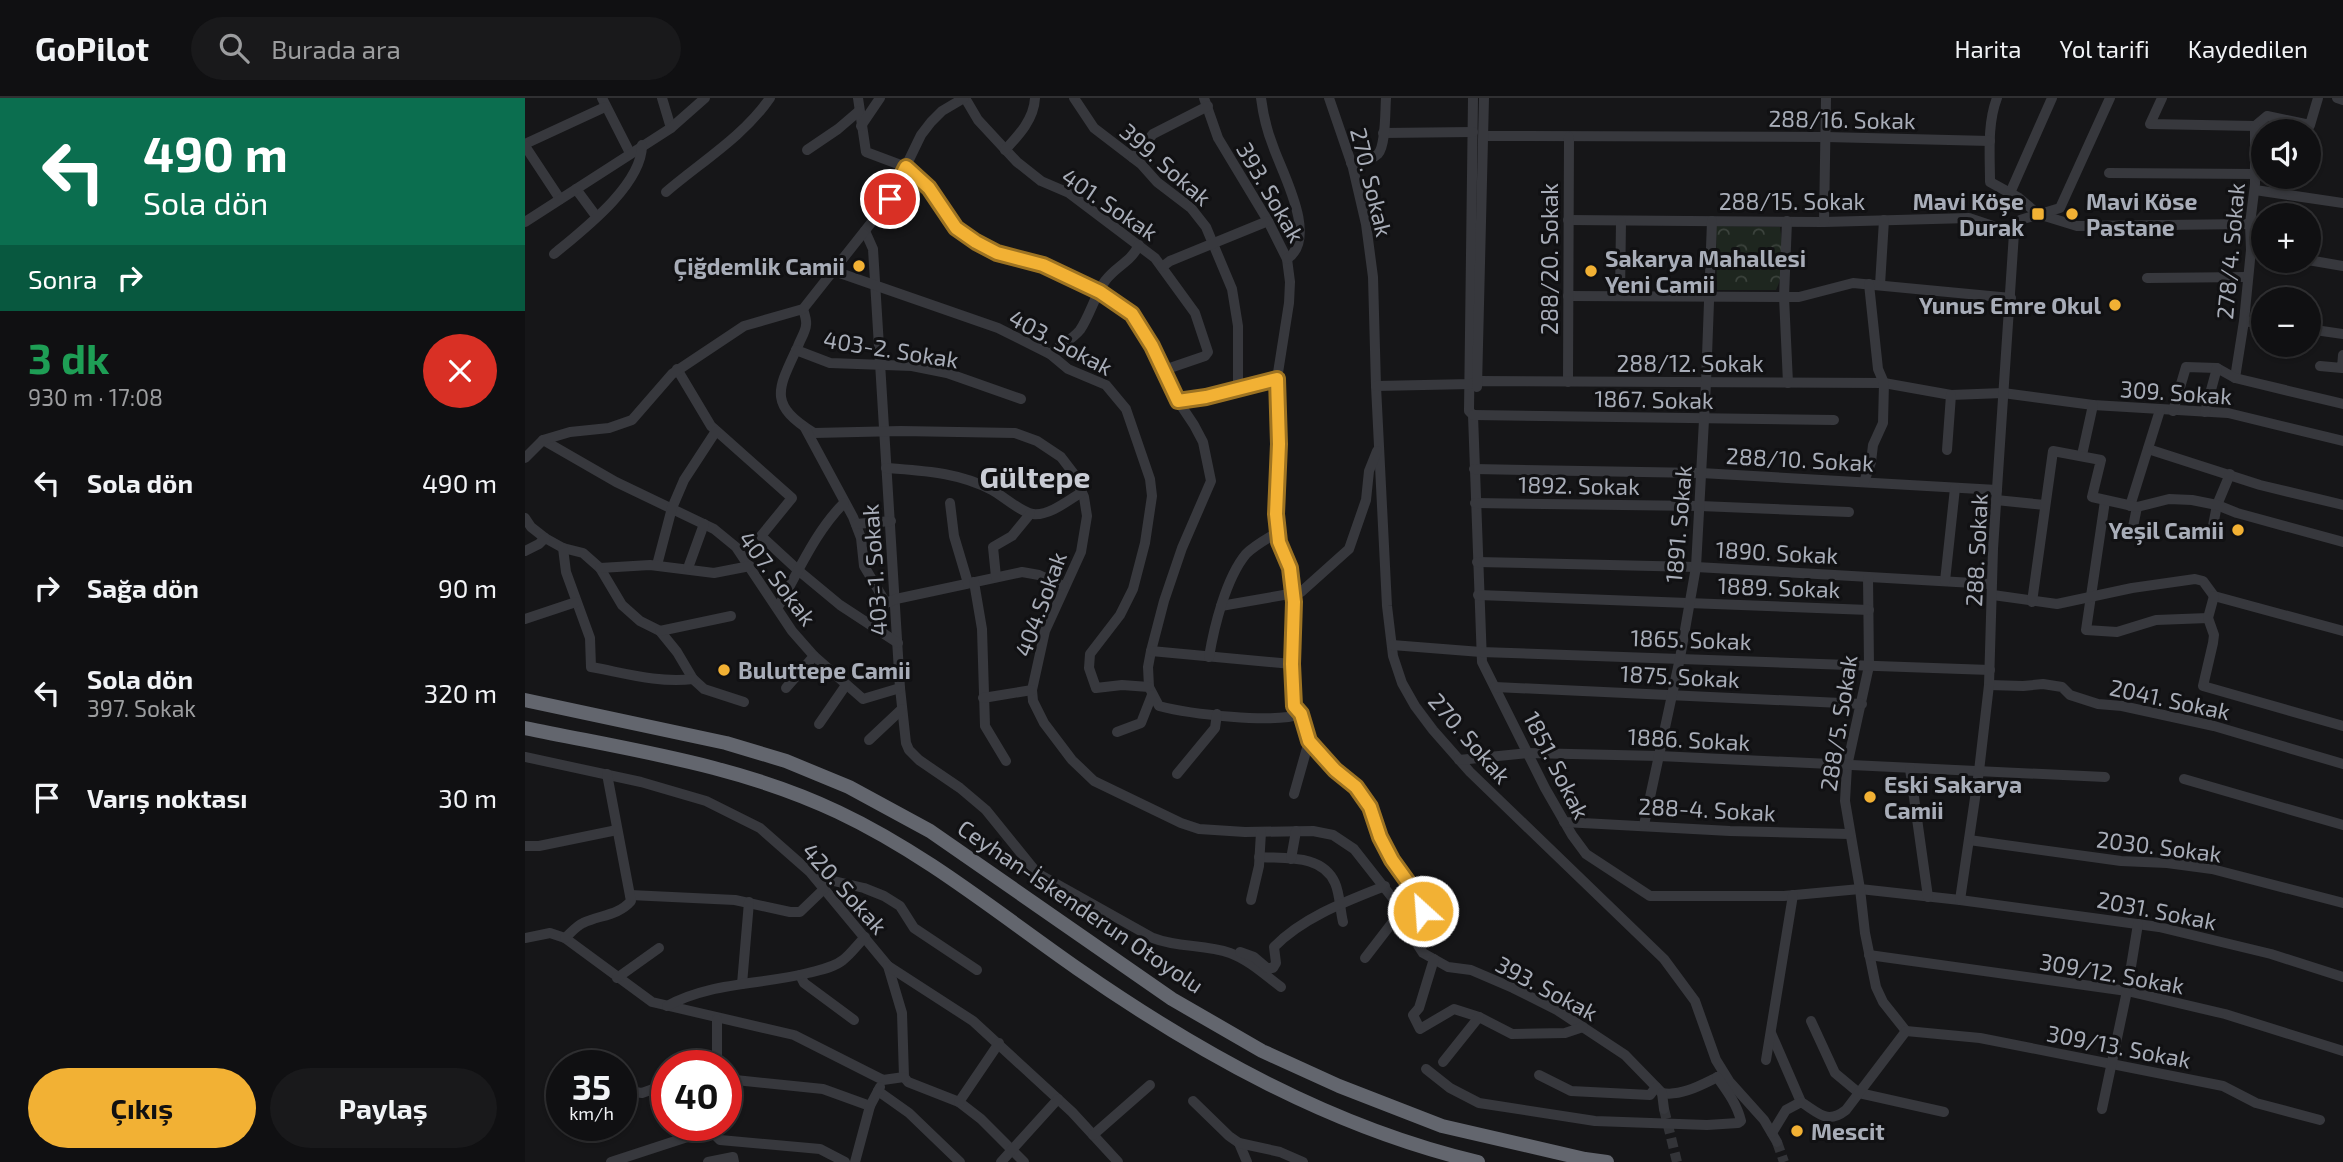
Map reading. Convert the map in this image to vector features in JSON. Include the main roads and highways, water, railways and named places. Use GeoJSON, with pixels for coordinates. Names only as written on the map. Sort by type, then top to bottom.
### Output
{"type":"FeatureCollection","features":[{"type":"Feature","properties":{"kind":"highway","name":"Ceyhan-İskenderun Otoyolu"},"geometry":{"type":"LineString","coordinates":[[525,700],[726,743],[786,761],[849,787],[930,831],[1172,999],[1262,1051],[1339,1086],[1442,1126],[1607,1162]]}},
{"type":"Feature","properties":{"kind":"highway"},"geometry":{"type":"LineString","coordinates":[[525,728],[720,769],[777,786],[838,812],[916,854],[1158,1023],[1249,1075],[1329,1111],[1422,1147],[1478,1162]]}},
{"type":"Feature","properties":{"kind":"tunnel"},"geometry":{"type":"LineString","coordinates":[[1664,1109],[1677,1162]]}},
{"type":"Feature","properties":{"kind":"tunnel"},"geometry":{"type":"LineString","coordinates":[[1777,1142],[1784,1162]]}},
{"type":"Feature","properties":{"kind":"place","name":"Mavi Köşe Durak"},"geometry":{"type":"Point","coordinates":[2038,214]}},
{"type":"Feature","properties":{"kind":"place","name":"Mavi Köse Pastane"},"geometry":{"type":"Point","coordinates":[2072,214]}},
{"type":"Feature","properties":{"kind":"place","name":"Çiğdemlik Camii"},"geometry":{"type":"Point","coordinates":[859,266]}},
{"type":"Feature","properties":{"kind":"place","name":"Sakarya Mahallesi Yeni Camii"},"geometry":{"type":"Point","coordinates":[1591,271]}},
{"type":"Feature","properties":{"kind":"place","name":"Yunus Emre Okul"},"geometry":{"type":"Point","coordinates":[2115,305]}},
{"type":"Feature","properties":{"kind":"place","name":"Yeşil Camii"},"geometry":{"type":"Point","coordinates":[2238,530]}},
{"type":"Feature","properties":{"kind":"place","name":"Buluttepe Camii"},"geometry":{"type":"Point","coordinates":[724,670]}},
{"type":"Feature","properties":{"kind":"place","name":"Eski Sakarya Camii"},"geometry":{"type":"Point","coordinates":[1870,797]}},
{"type":"Feature","properties":{"kind":"place","name":"Mescit"},"geometry":{"type":"Point","coordinates":[1797,1131]}},
{"type":"Feature","properties":{"kind":"district","name":"Gültepe"},"geometry":{"type":"Point","coordinates":[1035,476]}}]}
